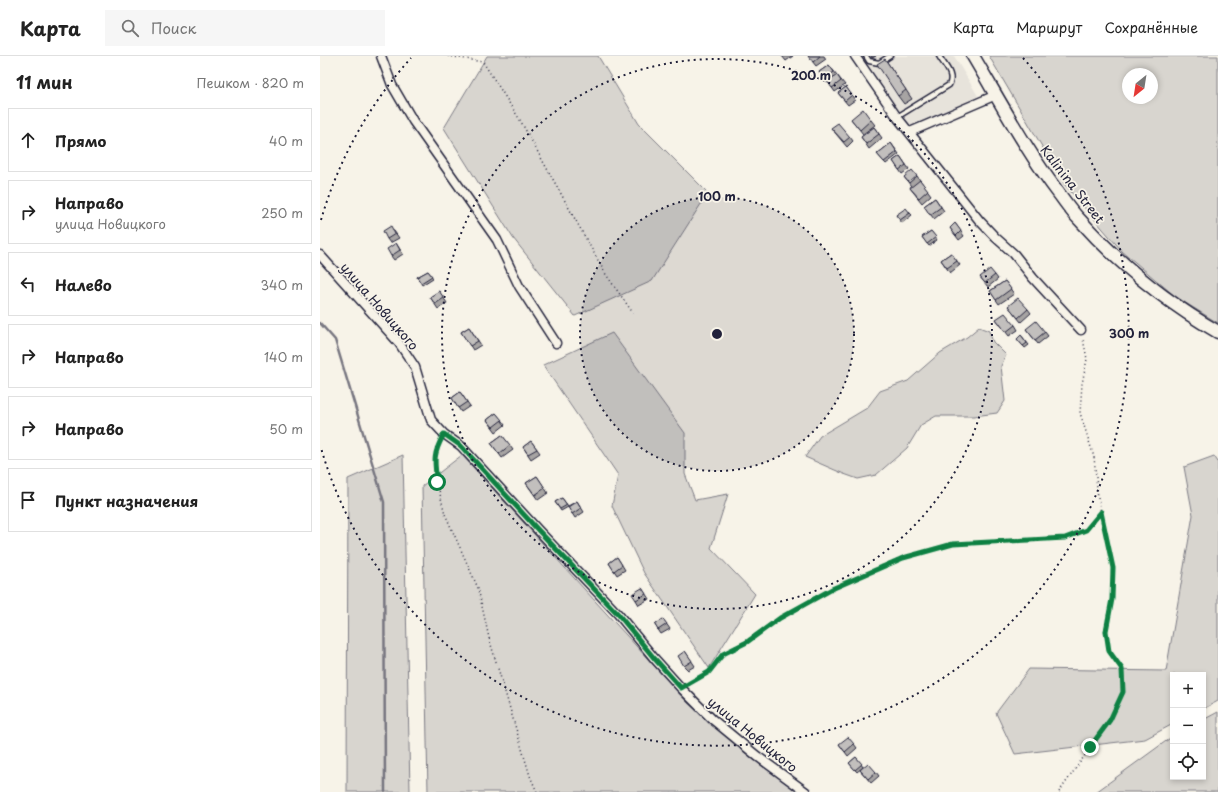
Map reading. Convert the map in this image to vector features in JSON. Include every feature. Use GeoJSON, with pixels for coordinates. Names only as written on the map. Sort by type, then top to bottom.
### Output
{"type":"FeatureCollection","features":[{"type":"Feature","properties":{"kind":"main road","name":"Kalinina Street"},"geometry":{"type":"LineString","coordinates":[[973,56],[1045,176],[1078,219],[1114,256],[1153,289],[1218,332]]}},
{"type":"Feature","properties":{"kind":"street"},"geometry":{"type":"LineString","coordinates":[[381,56],[392,85],[413,121],[497,240],[519,286],[556,343]]}},
{"type":"Feature","properties":{"kind":"street"},"geometry":{"type":"LineString","coordinates":[[855,56],[897,117],[995,238],[1014,254],[1033,278],[1081,330]]}},
{"type":"Feature","properties":{"kind":"street"},"geometry":{"type":"LineString","coordinates":[[910,132],[996,95]]}},
{"type":"Feature","properties":{"kind":"street","name":"улица Новицкого"},"geometry":{"type":"LineString","coordinates":[[320,255],[399,343],[415,367],[431,420],[444,434],[461,446],[618,614],[681,688],[712,718],[740,742],[806,792]]}},
{"type":"Feature","properties":{"kind":"lane"},"geometry":{"type":"LineString","coordinates":[[866,56],[869,61],[879,63],[890,56]]}},
{"type":"Feature","properties":{"kind":"lane"},"geometry":{"type":"LineString","coordinates":[[897,117],[949,85],[951,75],[939,56]]}},
{"type":"Feature","properties":{"kind":"path"},"geometry":{"type":"LineString","coordinates":[[448,56],[483,62],[520,120],[605,273],[633,313]]}},
{"type":"Feature","properties":{"kind":"path"},"geometry":{"type":"LineString","coordinates":[[1059,792],[1110,720],[1123,692],[1122,669],[1109,651],[1106,631],[1112,599],[1113,568],[1098,498],[1094,457],[1080,413],[1082,384],[1087,359],[1081,330]]}},
{"type":"Feature","properties":{"kind":"path"},"geometry":{"type":"LineString","coordinates":[[444,434],[436,448],[435,464],[437,482],[445,514],[478,588],[489,638],[530,776],[537,792]]}},
{"type":"Feature","properties":{"kind":"path"},"geometry":{"type":"LineString","coordinates":[[681,688],[709,672],[723,654],[747,642],[780,618],[834,588],[903,558],[953,544],[1065,538],[1086,530],[1101,512]]}},
{"type":"Feature","properties":{"kind":"shaded area"},"geometry":{"type":"Polygon","coordinates":[[[487,56],[598,56],[639,124],[708,193],[652,281],[575,316],[513,238],[444,128],[487,56]]]}},
{"type":"Feature","properties":{"kind":"shaded area"},"geometry":{"type":"Polygon","coordinates":[[[860,56],[954,56],[978,96],[908,128],[860,56]]]}},
{"type":"Feature","properties":{"kind":"shaded area"},"geometry":{"type":"Polygon","coordinates":[[[989,56],[1218,56],[1218,323],[1176,297],[1122,251],[1064,184],[989,56]]]}},
{"type":"Feature","properties":{"kind":"shaded area"},"geometry":{"type":"Polygon","coordinates":[[[979,327],[989,331],[993,342],[1006,355],[1001,366],[1005,401],[997,413],[974,416],[936,416],[921,425],[907,448],[876,475],[858,479],[805,457],[820,436],[867,408],[880,391],[908,381],[940,353],[967,337],[979,327]]]}},
{"type":"Feature","properties":{"kind":"shaded area"},"geometry":{"type":"Polygon","coordinates":[[[612,333],[685,433],[685,474],[695,500],[728,494],[711,548],[755,594],[709,668],[644,573],[612,506],[618,475],[543,365],[612,333]]]}},
{"type":"Feature","properties":{"kind":"shaded area"},"geometry":{"type":"Polygon","coordinates":[[[403,455],[410,792],[347,792],[348,479],[403,455]]]}},
{"type":"Feature","properties":{"kind":"shaded area"},"geometry":{"type":"Polygon","coordinates":[[[462,455],[688,703],[744,752],[798,792],[428,792],[422,486],[462,455]]]}},
{"type":"Feature","properties":{"kind":"shaded area"},"geometry":{"type":"Polygon","coordinates":[[[1214,456],[1218,462],[1218,701],[1206,707],[1206,672],[1170,672],[1170,726],[1145,739],[1015,754],[996,713],[1029,669],[1166,671],[1193,515],[1184,467],[1214,456]]]}},
{"type":"Feature","properties":{"kind":"shaded area"},"geometry":{"type":"Polygon","coordinates":[[[1218,712],[1218,792],[1096,792],[1170,738],[1170,780],[1206,780],[1206,718],[1218,712]]]}},
{"type":"Feature","properties":{"kind":"building"},"geometry":{"type":"Polygon","coordinates":[[[808,56],[820,56],[813,62],[808,56]]]}},
{"type":"Feature","properties":{"kind":"building"},"geometry":{"type":"Polygon","coordinates":[[[885,59],[906,90],[898,96],[877,64],[885,59]]]}},
{"type":"Feature","properties":{"kind":"building"},"geometry":{"type":"Polygon","coordinates":[[[829,65],[834,72],[824,79],[819,72],[829,65]]]}},
{"type":"Feature","properties":{"kind":"building"},"geometry":{"type":"Polygon","coordinates":[[[837,75],[841,81],[832,88],[827,81],[837,75]]]}},
{"type":"Feature","properties":{"kind":"building"},"geometry":{"type":"Polygon","coordinates":[[[846,87],[852,95],[845,101],[838,93],[846,87]]]}},
{"type":"Feature","properties":{"kind":"building"},"geometry":{"type":"Polygon","coordinates":[[[863,109],[871,120],[860,130],[851,119],[863,109]]]}},
{"type":"Feature","properties":{"kind":"building"},"geometry":{"type":"Polygon","coordinates":[[[838,123],[850,137],[844,142],[831,128],[838,123]]]}},
{"type":"Feature","properties":{"kind":"building"},"geometry":{"type":"Polygon","coordinates":[[[874,127],[879,134],[866,144],[861,137],[874,127]]]}},
{"type":"Feature","properties":{"kind":"building"},"geometry":{"type":"Polygon","coordinates":[[[891,143],[897,152],[884,162],[877,154],[891,143]]]}},
{"type":"Feature","properties":{"kind":"building"},"geometry":{"type":"Polygon","coordinates":[[[900,156],[906,165],[899,170],[893,161],[900,156]]]}},
{"type":"Feature","properties":{"kind":"building"},"geometry":{"type":"Polygon","coordinates":[[[912,170],[917,176],[909,183],[904,177],[912,170]]]}},
{"type":"Feature","properties":{"kind":"building"},"geometry":{"type":"Polygon","coordinates":[[[920,180],[928,190],[919,198],[910,188],[920,180]]]}},
{"type":"Feature","properties":{"kind":"building"},"geometry":{"type":"Polygon","coordinates":[[[935,198],[941,207],[930,215],[924,206],[935,198]]]}},
{"type":"Feature","properties":{"kind":"building"},"geometry":{"type":"Polygon","coordinates":[[[906,208],[910,213],[900,220],[896,215],[906,208]]]}},
{"type":"Feature","properties":{"kind":"building"},"geometry":{"type":"Polygon","coordinates":[[[955,223],[961,231],[956,236],[950,228],[955,223]]]}},
{"type":"Feature","properties":{"kind":"building"},"geometry":{"type":"Polygon","coordinates":[[[391,226],[395,234],[387,239],[383,231],[391,226]]]}},
{"type":"Feature","properties":{"kind":"building"},"geometry":{"type":"Polygon","coordinates":[[[931,231],[936,237],[927,244],[922,237],[931,231]]]}},
{"type":"Feature","properties":{"kind":"building"},"geometry":{"type":"Polygon","coordinates":[[[396,243],[400,250],[391,256],[387,249],[396,243]]]}},
{"type":"Feature","properties":{"kind":"building"},"geometry":{"type":"Polygon","coordinates":[[[951,253],[957,261],[947,268],[941,260],[951,253]]]}},
{"type":"Feature","properties":{"kind":"building"},"geometry":{"type":"Polygon","coordinates":[[[990,269],[995,275],[985,283],[980,277],[990,269]]]}},
{"type":"Feature","properties":{"kind":"building"},"geometry":{"type":"Polygon","coordinates":[[[428,271],[432,276],[421,283],[417,277],[428,271]]]}},
{"type":"Feature","properties":{"kind":"building"},"geometry":{"type":"Polygon","coordinates":[[[1005,281],[1011,289],[996,300],[990,291],[1005,281]]]}},
{"type":"Feature","properties":{"kind":"building"},"geometry":{"type":"Polygon","coordinates":[[[439,291],[444,298],[435,304],[430,297],[439,291]]]}},
{"type":"Feature","properties":{"kind":"building"},"geometry":{"type":"Polygon","coordinates":[[[1018,298],[1028,309],[1018,318],[1008,306],[1018,298]]]}},
{"type":"Feature","properties":{"kind":"building"},"geometry":{"type":"Polygon","coordinates":[[[1005,313],[1015,325],[1006,332],[996,319],[1005,313]]]}},
{"type":"Feature","properties":{"kind":"building"},"geometry":{"type":"Polygon","coordinates":[[[1036,321],[1045,332],[1035,340],[1026,329],[1036,321]]]}},
{"type":"Feature","properties":{"kind":"building"},"geometry":{"type":"Polygon","coordinates":[[[469,327],[478,341],[470,346],[461,332],[469,327]]]}},
{"type":"Feature","properties":{"kind":"building"},"geometry":{"type":"Polygon","coordinates":[[[1021,335],[1027,343],[1023,346],[1017,339],[1021,335]]]}},
{"type":"Feature","properties":{"kind":"building"},"geometry":{"type":"Polygon","coordinates":[[[460,392],[467,402],[458,408],[452,398],[460,392]]]}},
{"type":"Feature","properties":{"kind":"building"},"geometry":{"type":"Polygon","coordinates":[[[496,413],[502,420],[493,427],[487,420],[496,413]]]}},
{"type":"Feature","properties":{"kind":"building"},"geometry":{"type":"Polygon","coordinates":[[[502,435],[510,445],[499,454],[491,443],[502,435]]]}},
{"type":"Feature","properties":{"kind":"building"},"geometry":{"type":"Polygon","coordinates":[[[531,441],[537,449],[528,454],[523,447],[531,441]]]}},
{"type":"Feature","properties":{"kind":"building"},"geometry":{"type":"Polygon","coordinates":[[[537,476],[545,488],[535,495],[526,483],[537,476]]]}},
{"type":"Feature","properties":{"kind":"building"},"geometry":{"type":"Polygon","coordinates":[[[562,498],[567,505],[560,509],[555,502],[562,498]]]}},
{"type":"Feature","properties":{"kind":"building"},"geometry":{"type":"Polygon","coordinates":[[[577,501],[581,508],[572,514],[568,507],[577,501]]]}},
{"type":"Feature","properties":{"kind":"building"},"geometry":{"type":"Polygon","coordinates":[[[617,557],[622,565],[614,571],[609,563],[617,557]]]}},
{"type":"Feature","properties":{"kind":"building"},"geometry":{"type":"Polygon","coordinates":[[[642,588],[646,594],[636,600],[632,594],[642,588]]]}},
{"type":"Feature","properties":{"kind":"building"},"geometry":{"type":"Polygon","coordinates":[[[663,619],[667,624],[658,630],[655,625],[663,619]]]}},
{"type":"Feature","properties":{"kind":"building"},"geometry":{"type":"Polygon","coordinates":[[[685,651],[692,661],[684,666],[678,656],[685,651]]]}},
{"type":"Feature","properties":{"kind":"building"},"geometry":{"type":"Polygon","coordinates":[[[848,737],[854,744],[845,752],[839,744],[848,737]]]}},
{"type":"Feature","properties":{"kind":"building"},"geometry":{"type":"Polygon","coordinates":[[[856,757],[862,764],[855,770],[849,763],[856,757]]]}},
{"type":"Feature","properties":{"kind":"building"},"geometry":{"type":"Polygon","coordinates":[[[868,763],[876,772],[868,779],[860,770],[868,763]]]}},
{"type":"Feature","properties":{"kind":"waterway"},"geometry":{"type":"LineString","coordinates":[[320,323],[335,340],[384,502],[385,792]]}},
{"type":"Feature","properties":{"kind":"route"},"geometry":{"type":"LineString","coordinates":[[437,482],[435,464],[436,448],[444,434],[461,446],[618,614],[681,688],[709,672],[723,654],[747,642],[780,618],[834,588],[903,558],[953,544],[1065,538],[1086,530],[1101,512],[1113,568],[1112,599],[1106,631],[1109,651],[1122,669],[1123,692],[1110,720],[1090,747]]}}]}
